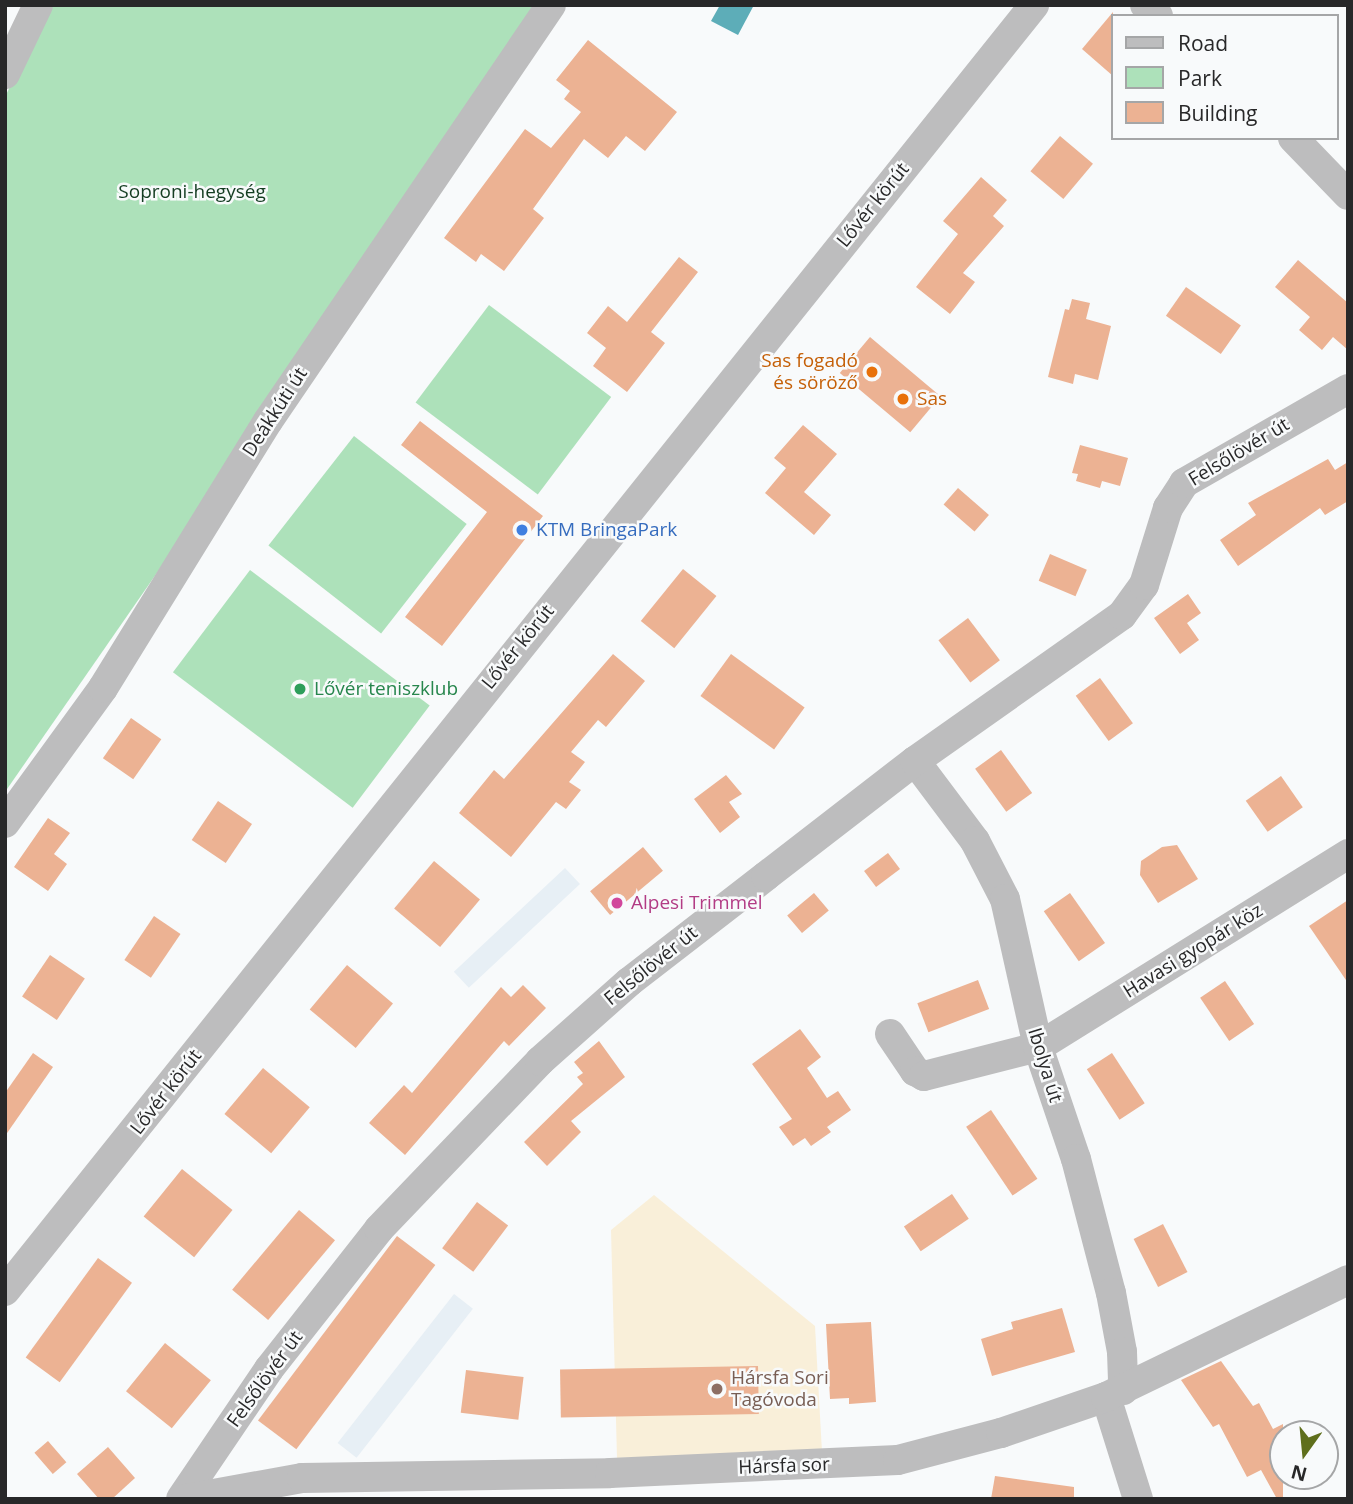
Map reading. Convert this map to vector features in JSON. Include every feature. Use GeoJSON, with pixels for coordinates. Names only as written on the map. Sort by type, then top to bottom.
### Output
{"type":"FeatureCollection","features":[{"type":"Feature","properties":{"kind":"street"},"geometry":{"type":"LineString","coordinates":[[5,74],[38,5]]}},
{"type":"Feature","properties":{"kind":"street","name":"Deákkúti út"},"geometry":{"type":"LineString","coordinates":[[5,822],[103,688],[268,421],[551,5]]}},
{"type":"Feature","properties":{"kind":"street","name":"Lővér körút"},"geometry":{"type":"LineString","coordinates":[[5,1292],[1034,5]]}},
{"type":"Feature","properties":{"kind":"street"},"geometry":{"type":"LineString","coordinates":[[1295,140],[1348,195]]}},
{"type":"Feature","properties":{"kind":"street","name":"Felsőlövér út"},"geometry":{"type":"LineString","coordinates":[[184,1499],[269,1369],[379,1230],[540,1061],[629,982],[915,761],[1122,615],[1144,585],[1168,508],[1184,483],[1348,389]]}},
{"type":"Feature","properties":{"kind":"street","name":"Ibolya út"},"geometry":{"type":"LineString","coordinates":[[915,761],[975,841],[1004,899],[1038,1047],[1076,1159],[1111,1293],[1122,1352],[1115,1393],[1138,1499]]}},
{"type":"Feature","properties":{"kind":"street","name":"Havasi gyopár köz"},"geometry":{"type":"LineString","coordinates":[[890,1034],[915,1071],[924,1076],[1038,1047],[1348,855]]}},
{"type":"Feature","properties":{"kind":"street","name":"Hársfa sor"},"geometry":{"type":"LineString","coordinates":[[184,1499],[302,1478],[610,1473],[898,1460],[992,1436],[1115,1393],[1348,1280]]}},
{"type":"Feature","properties":{"kind":"shaded area"},"geometry":{"type":"Polygon","coordinates":[[[565,868],[580,884],[469,988],[454,972],[565,868]]]}},
{"type":"Feature","properties":{"kind":"shaded area","name":"Hársfa Sori Tagóvoda"},"geometry":{"type":"Polygon","coordinates":[[[654,1195],[815,1326],[822,1452],[617,1458],[611,1230],[654,1195]]]}},
{"type":"Feature","properties":{"kind":"shaded area"},"geometry":{"type":"Polygon","coordinates":[[[454,1294],[473,1309],[357,1458],[338,1443],[454,1294]]]}},
{"type":"Feature","properties":{"kind":"green space","name":"Soproni-hegység"},"geometry":{"type":"Polygon","coordinates":[[[49,5],[539,5],[272,407],[5,792],[5,97],[49,5]]]}},
{"type":"Feature","properties":{"kind":"green space"},"geometry":{"type":"Polygon","coordinates":[[[489,305],[611,397],[538,495],[416,402],[489,305]]]}},
{"type":"Feature","properties":{"kind":"green space","name":"Lővér teniszklub"},"geometry":{"type":"Polygon","coordinates":[[[354,436],[467,524],[381,634],[268,546],[354,436]]]}},
{"type":"Feature","properties":{"kind":"green space","name":"Lővér teniszklub"},"geometry":{"type":"Polygon","coordinates":[[[250,570],[430,705],[353,808],[173,672],[250,570]]]}},
{"type":"Feature","properties":{"kind":"water"},"geometry":{"type":"Polygon","coordinates":[[[720,5],[754,5],[738,35],[711,21],[720,5]]]}},
{"type":"Feature","properties":{"kind":"building"},"geometry":{"type":"Polygon","coordinates":[[[1113,12],[1112,75],[1082,49],[1113,12]]]}},
{"type":"Feature","properties":{"kind":"building"},"geometry":{"type":"Polygon","coordinates":[[[588,40],[677,112],[645,151],[626,136],[608,158],[584,139],[533,209],[544,218],[504,271],[481,254],[476,262],[444,238],[525,129],[551,148],[581,112],[564,99],[570,91],[556,80],[588,40]]]}},
{"type":"Feature","properties":{"kind":"building"},"geometry":{"type":"Polygon","coordinates":[[[1060,136],[1093,164],[1063,199],[1030,171],[1060,136]]]}},
{"type":"Feature","properties":{"kind":"building"},"geometry":{"type":"Polygon","coordinates":[[[981,177],[1007,200],[993,216],[1004,226],[963,273],[975,282],[950,314],[916,287],[958,234],[943,221],[981,177]]]}},
{"type":"Feature","properties":{"kind":"building"},"geometry":{"type":"Polygon","coordinates":[[[679,257],[698,272],[651,332],[665,343],[627,392],[593,366],[606,348],[587,333],[608,306],[627,322],[679,257]]]}},
{"type":"Feature","properties":{"kind":"building"},"geometry":{"type":"Polygon","coordinates":[[[1298,260],[1348,303],[1348,350],[1333,337],[1322,350],[1299,330],[1310,317],[1275,287],[1298,260]]]}},
{"type":"Feature","properties":{"kind":"building"},"geometry":{"type":"Polygon","coordinates":[[[1186,287],[1241,325],[1221,354],[1166,316],[1186,287]]]}},
{"type":"Feature","properties":{"kind":"building"},"geometry":{"type":"Polygon","coordinates":[[[1072,299],[1090,303],[1086,319],[1111,326],[1098,380],[1075,374],[1073,384],[1048,377],[1065,309],[1069,310],[1072,299]]]}},
{"type":"Feature","properties":{"kind":"building"},"geometry":{"type":"Polygon","coordinates":[[[870,337],[940,396],[910,432],[840,373],[870,337]]]}},
{"type":"Feature","properties":{"kind":"building"},"geometry":{"type":"Polygon","coordinates":[[[420,421],[543,516],[442,646],[405,617],[487,512],[401,445],[420,421]]]}},
{"type":"Feature","properties":{"kind":"building"},"geometry":{"type":"Polygon","coordinates":[[[803,425],[837,454],[804,492],[831,515],[814,535],[765,493],[786,468],[774,458],[803,425]]]}},
{"type":"Feature","properties":{"kind":"building"},"geometry":{"type":"Polygon","coordinates":[[[1080,445],[1128,458],[1120,486],[1102,481],[1100,488],[1076,481],[1078,474],[1072,473],[1080,445]]]}},
{"type":"Feature","properties":{"kind":"building"},"geometry":{"type":"Polygon","coordinates":[[[1328,459],[1335,470],[1348,462],[1348,501],[1325,515],[1320,508],[1238,566],[1220,540],[1256,515],[1248,503],[1328,459]]]}},
{"type":"Feature","properties":{"kind":"building"},"geometry":{"type":"Polygon","coordinates":[[[958,488],[989,515],[975,532],[944,505],[958,488]]]}},
{"type":"Feature","properties":{"kind":"building"},"geometry":{"type":"Polygon","coordinates":[[[1050,554],[1087,570],[1075,596],[1039,581],[1050,554]]]}},
{"type":"Feature","properties":{"kind":"building"},"geometry":{"type":"Polygon","coordinates":[[[683,569],[716,596],[674,648],[641,621],[683,569]]]}},
{"type":"Feature","properties":{"kind":"building"},"geometry":{"type":"Polygon","coordinates":[[[1188,594],[1201,613],[1187,623],[1199,640],[1180,654],[1154,618],[1188,594]]]}},
{"type":"Feature","properties":{"kind":"building"},"geometry":{"type":"Polygon","coordinates":[[[968,618],[1000,660],[970,683],[938,640],[968,618]]]}},
{"type":"Feature","properties":{"kind":"building"},"geometry":{"type":"Polygon","coordinates":[[[613,654],[645,681],[606,727],[598,720],[571,752],[585,762],[569,782],[581,790],[566,809],[556,802],[511,857],[459,813],[494,770],[504,779],[613,654]]]}},
{"type":"Feature","properties":{"kind":"building"},"geometry":{"type":"Polygon","coordinates":[[[731,654],[805,707],[774,750],[700,696],[731,654]]]}},
{"type":"Feature","properties":{"kind":"building"},"geometry":{"type":"Polygon","coordinates":[[[1100,678],[1133,723],[1109,741],[1076,696],[1100,678]]]}},
{"type":"Feature","properties":{"kind":"building"},"geometry":{"type":"Polygon","coordinates":[[[131,718],[161,739],[133,779],[103,758],[131,718]]]}},
{"type":"Feature","properties":{"kind":"building"},"geometry":{"type":"Polygon","coordinates":[[[1001,750],[1032,793],[1006,812],[975,769],[1001,750]]]}},
{"type":"Feature","properties":{"kind":"building"},"geometry":{"type":"Polygon","coordinates":[[[726,775],[742,794],[729,802],[740,817],[720,833],[694,799],[726,775]]]}},
{"type":"Feature","properties":{"kind":"building"},"geometry":{"type":"Polygon","coordinates":[[[1281,776],[1303,807],[1268,832],[1246,801],[1281,776]]]}},
{"type":"Feature","properties":{"kind":"building"},"geometry":{"type":"Polygon","coordinates":[[[218,801],[252,824],[226,863],[192,840],[218,801]]]}},
{"type":"Feature","properties":{"kind":"building"},"geometry":{"type":"Polygon","coordinates":[[[48,818],[70,833],[54,854],[67,864],[48,891],[14,867],[48,818]]]}},
{"type":"Feature","properties":{"kind":"building"},"geometry":{"type":"Polygon","coordinates":[[[1177,845],[1198,879],[1158,903],[1140,875],[1141,861],[1162,847],[1177,845]]]}},
{"type":"Feature","properties":{"kind":"building"},"geometry":{"type":"Polygon","coordinates":[[[643,847],[663,871],[610,915],[590,891],[643,847]]]}},
{"type":"Feature","properties":{"kind":"building"},"geometry":{"type":"Polygon","coordinates":[[[888,853],[900,869],[876,887],[864,871],[888,853]]]}},
{"type":"Feature","properties":{"kind":"building"},"geometry":{"type":"Polygon","coordinates":[[[434,861],[480,900],[440,947],[394,908],[434,861]]]}},
{"type":"Feature","properties":{"kind":"building"},"geometry":{"type":"Polygon","coordinates":[[[814,893],[829,911],[802,933],[787,915],[814,893]]]}},
{"type":"Feature","properties":{"kind":"building"},"geometry":{"type":"Polygon","coordinates":[[[1070,893],[1105,943],[1079,961],[1044,911],[1070,893]]]}},
{"type":"Feature","properties":{"kind":"building"},"geometry":{"type":"Polygon","coordinates":[[[1348,900],[1348,983],[1309,926],[1348,900]]]}},
{"type":"Feature","properties":{"kind":"building"},"geometry":{"type":"Polygon","coordinates":[[[154,916],[181,934],[151,978],[124,960],[154,916]]]}},
{"type":"Feature","properties":{"kind":"building"},"geometry":{"type":"Polygon","coordinates":[[[50,955],[85,978],[57,1020],[22,996],[50,955]]]}},
{"type":"Feature","properties":{"kind":"building"},"geometry":{"type":"Polygon","coordinates":[[[347,965],[393,1004],[356,1048],[310,1009],[347,965]]]}},
{"type":"Feature","properties":{"kind":"building"},"geometry":{"type":"Polygon","coordinates":[[[978,980],[989,1009],[928,1032],[917,1003],[978,980]]]}},
{"type":"Feature","properties":{"kind":"building"},"geometry":{"type":"Polygon","coordinates":[[[1225,981],[1254,1024],[1229,1041],[1200,998],[1225,981]]]}},
{"type":"Feature","properties":{"kind":"building"},"geometry":{"type":"Polygon","coordinates":[[[523,985],[546,1008],[509,1046],[504,1041],[405,1155],[369,1123],[404,1085],[412,1093],[501,987],[511,997],[523,985]]]}},
{"type":"Feature","properties":{"kind":"building"},"geometry":{"type":"Polygon","coordinates":[[[800,1029],[821,1057],[807,1068],[827,1098],[838,1091],[851,1110],[827,1127],[831,1132],[811,1146],[805,1138],[793,1146],[779,1127],[792,1119],[752,1064],[800,1029]]]}},
{"type":"Feature","properties":{"kind":"building"},"geometry":{"type":"Polygon","coordinates":[[[599,1041],[625,1077],[571,1121],[581,1132],[547,1166],[524,1142],[583,1084],[577,1077],[583,1073],[574,1062],[599,1041]]]}},
{"type":"Feature","properties":{"kind":"building"},"geometry":{"type":"Polygon","coordinates":[[[33,1053],[53,1067],[5,1136],[5,1093],[33,1053]]]}},
{"type":"Feature","properties":{"kind":"building"},"geometry":{"type":"Polygon","coordinates":[[[1112,1053],[1145,1103],[1120,1120],[1087,1069],[1112,1053]]]}},
{"type":"Feature","properties":{"kind":"building"},"geometry":{"type":"Polygon","coordinates":[[[263,1068],[310,1107],[271,1153],[224,1114],[263,1068]]]}},
{"type":"Feature","properties":{"kind":"building"},"geometry":{"type":"Polygon","coordinates":[[[991,1110],[1037,1179],[1013,1196],[966,1127],[991,1110]]]}},
{"type":"Feature","properties":{"kind":"building"},"geometry":{"type":"Polygon","coordinates":[[[182,1169],[233,1210],[194,1257],[144,1216],[182,1169]]]}},
{"type":"Feature","properties":{"kind":"building"},"geometry":{"type":"Polygon","coordinates":[[[952,1194],[969,1219],[921,1251],[904,1226],[952,1194]]]}},
{"type":"Feature","properties":{"kind":"building"},"geometry":{"type":"Polygon","coordinates":[[[477,1202],[508,1225],[473,1272],[442,1248],[477,1202]]]}},
{"type":"Feature","properties":{"kind":"building"},"geometry":{"type":"Polygon","coordinates":[[[299,1210],[335,1240],[268,1320],[232,1290],[299,1210]]]}},
{"type":"Feature","properties":{"kind":"building"},"geometry":{"type":"Polygon","coordinates":[[[1163,1224],[1188,1272],[1158,1287],[1134,1239],[1163,1224]]]}},
{"type":"Feature","properties":{"kind":"building"},"geometry":{"type":"Polygon","coordinates":[[[397,1236],[435,1265],[296,1449],[258,1420],[397,1236]]]}},
{"type":"Feature","properties":{"kind":"building"},"geometry":{"type":"Polygon","coordinates":[[[98,1258],[132,1283],[60,1382],[26,1358],[98,1258]]]}},
{"type":"Feature","properties":{"kind":"building"},"geometry":{"type":"Polygon","coordinates":[[[1062,1308],[1075,1352],[992,1376],[981,1339],[1013,1329],[1011,1322],[1062,1308]]]}},
{"type":"Feature","properties":{"kind":"building"},"geometry":{"type":"Polygon","coordinates":[[[871,1322],[876,1402],[849,1404],[849,1398],[830,1399],[826,1324],[871,1322]]]}},
{"type":"Feature","properties":{"kind":"building"},"geometry":{"type":"Polygon","coordinates":[[[165,1343],[211,1380],[172,1428],[126,1391],[165,1343]]]}},
{"type":"Feature","properties":{"kind":"building"},"geometry":{"type":"Polygon","coordinates":[[[1221,1361],[1253,1406],[1259,1403],[1269,1422],[1269,1484],[1261,1470],[1247,1477],[1219,1424],[1213,1427],[1181,1380],[1221,1361]]]}},
{"type":"Feature","properties":{"kind":"building"},"geometry":{"type":"Polygon","coordinates":[[[758,1366],[759,1414],[561,1417],[560,1369],[758,1366]]]}},
{"type":"Feature","properties":{"kind":"building"},"geometry":{"type":"Polygon","coordinates":[[[466,1370],[524,1377],[518,1420],[461,1413],[466,1370]]]}},
{"type":"Feature","properties":{"kind":"building"},"geometry":{"type":"Polygon","coordinates":[[[48,1441],[66,1462],[53,1474],[34,1453],[48,1441]]]}},
{"type":"Feature","properties":{"kind":"building"},"geometry":{"type":"Polygon","coordinates":[[[108,1447],[135,1478],[112,1499],[99,1499],[77,1474],[108,1447]]]}},
{"type":"Feature","properties":{"kind":"building"},"geometry":{"type":"Polygon","coordinates":[[[995,1476],[1074,1487],[1074,1499],[991,1499],[995,1476]]]}},
{"type":"Feature","properties":{"kind":"building"},"geometry":{"type":"Polygon","coordinates":[[[1272,1490],[1283,1490],[1283,1499],[1277,1499],[1272,1490]]]}},
{"type":"Feature","properties":{"kind":"place","name":"Sas fogadó és söröző"},"geometry":{"type":"Point","coordinates":[872,372]}},
{"type":"Feature","properties":{"kind":"place","name":"Sas"},"geometry":{"type":"Point","coordinates":[903,399]}},
{"type":"Feature","properties":{"kind":"place","name":"KTM BringaPark"},"geometry":{"type":"Point","coordinates":[522,530]}},
{"type":"Feature","properties":{"kind":"place","name":"Lővér teniszklub"},"geometry":{"type":"Point","coordinates":[300,689]}},
{"type":"Feature","properties":{"kind":"place","name":"Alpesi Trimmel"},"geometry":{"type":"Point","coordinates":[617,903]}},
{"type":"Feature","properties":{"kind":"place","name":"Hársfa Sori Tagóvoda"},"geometry":{"type":"Point","coordinates":[717,1389]}}]}
